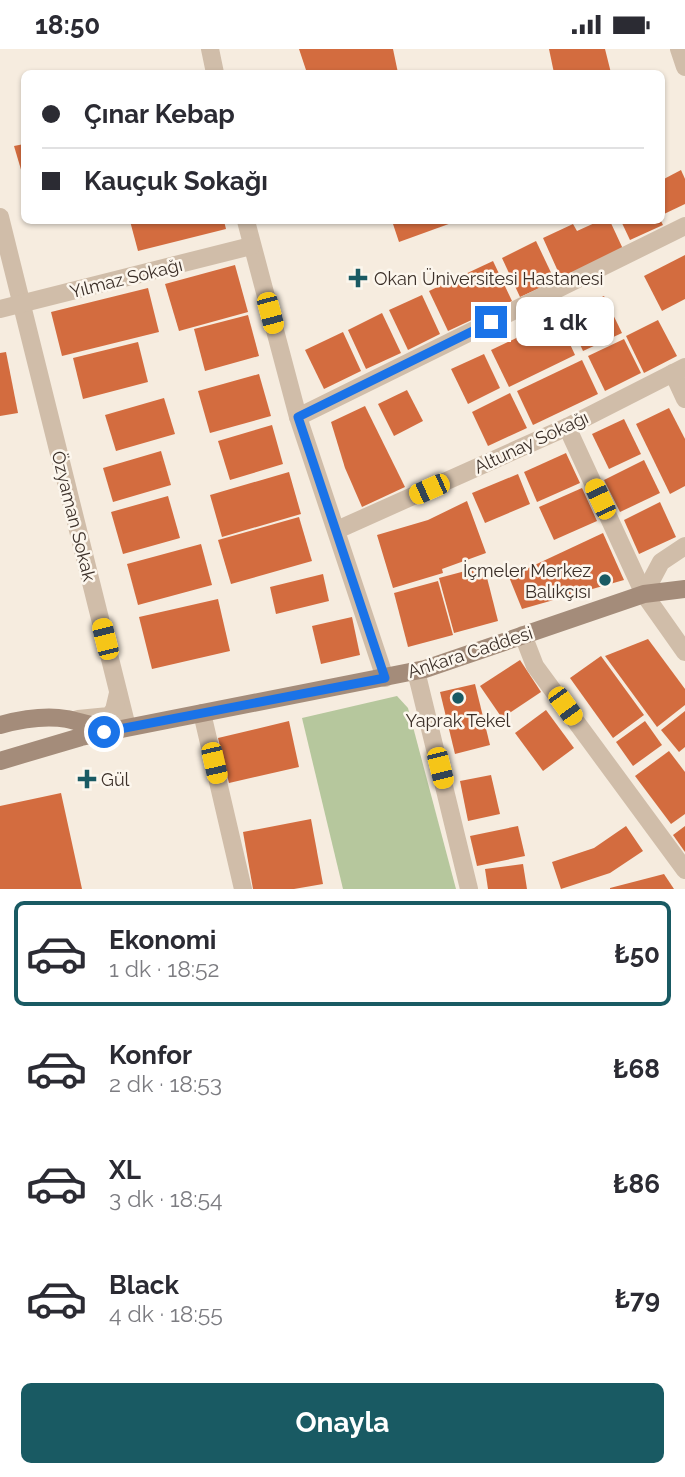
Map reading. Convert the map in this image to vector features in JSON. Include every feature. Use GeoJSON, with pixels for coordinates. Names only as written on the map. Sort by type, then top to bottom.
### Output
{"type":"FeatureCollection","features":[{"type":"Feature","properties":{"kind":"street"},"geometry":{"type":"LineString","coordinates":[[209,49],[214,70]]}},
{"type":"Feature","properties":{"kind":"street"},"geometry":{"type":"LineString","coordinates":[[678,49],[685,67]]}},
{"type":"Feature","properties":{"kind":"street","name":"Özyaman Sokak"},"geometry":{"type":"LineString","coordinates":[[0,216],[127,727]]}},
{"type":"Feature","properties":{"kind":"street"},"geometry":{"type":"LineString","coordinates":[[247,224],[298,417],[385,678]]}},
{"type":"Feature","properties":{"kind":"street"},"geometry":{"type":"LineString","coordinates":[[298,417],[685,226]]}},
{"type":"Feature","properties":{"kind":"street","name":"Yılmaz Sokağı"},"geometry":{"type":"LineString","coordinates":[[0,309],[251,246]]}},
{"type":"Feature","properties":{"kind":"street"},"geometry":{"type":"LineString","coordinates":[[679,370],[685,399]]}},
{"type":"Feature","properties":{"kind":"street","name":"Altunay Sokağı"},"geometry":{"type":"LineString","coordinates":[[337,530],[567,427],[679,370]]}},
{"type":"Feature","properties":{"kind":"street"},"geometry":{"type":"LineString","coordinates":[[567,427],[644,594],[685,652]]}},
{"type":"Feature","properties":{"kind":"street"},"geometry":{"type":"LineString","coordinates":[[644,594],[661,562],[685,546]]}},
{"type":"Feature","properties":{"kind":"street","name":"Ankara Caddesi"},"geometry":{"type":"LineString","coordinates":[[0,761],[81,737],[127,727],[416,671],[644,594],[685,589]]}},
{"type":"Feature","properties":{"kind":"street"},"geometry":{"type":"LineString","coordinates":[[523,635],[535,666],[685,870]]}},
{"type":"Feature","properties":{"kind":"street"},"geometry":{"type":"LineString","coordinates":[[416,671],[469,889]]}},
{"type":"Feature","properties":{"kind":"street"},"geometry":{"type":"LineString","coordinates":[[66,719],[89,720],[108,716],[114,710],[118,690]]}},
{"type":"Feature","properties":{"kind":"street"},"geometry":{"type":"LineString","coordinates":[[202,713],[243,889]]}},
{"type":"Feature","properties":{"kind":"street","name":"Ankara Caddesi"},"geometry":{"type":"LineString","coordinates":[[0,725],[20,719],[42,717],[66,719],[95,727],[127,727]]}},
{"type":"Feature","properties":{"kind":"green space"},"geometry":{"type":"Polygon","coordinates":[[[397,696],[408,708],[456,889],[343,889],[302,718],[397,696]]]}},
{"type":"Feature","properties":{"kind":"building"},"geometry":{"type":"Polygon","coordinates":[[[299,49],[393,49],[397,70],[306,70],[299,49]]]}},
{"type":"Feature","properties":{"kind":"building"},"geometry":{"type":"Polygon","coordinates":[[[549,49],[605,49],[610,70],[553,70],[549,49]]]}},
{"type":"Feature","properties":{"kind":"building"},"geometry":{"type":"Polygon","coordinates":[[[21,145],[21,170],[14,146],[21,145]]]}},
{"type":"Feature","properties":{"kind":"building"},"geometry":{"type":"Polygon","coordinates":[[[681,170],[685,179],[685,204],[665,214],[665,178],[681,170]]]}},
{"type":"Feature","properties":{"kind":"building"},"geometry":{"type":"Polygon","coordinates":[[[131,224],[225,224],[226,229],[138,251],[131,224]]]}},
{"type":"Feature","properties":{"kind":"building"},"geometry":{"type":"Polygon","coordinates":[[[393,224],[449,224],[399,242],[393,224]]]}},
{"type":"Feature","properties":{"kind":"building"},"geometry":{"type":"Polygon","coordinates":[[[573,224],[577,231],[592,224],[611,224],[623,249],[561,278],[543,238],[573,224]]]}},
{"type":"Feature","properties":{"kind":"building"},"geometry":{"type":"Polygon","coordinates":[[[622,224],[663,225],[630,240],[622,224]]]}},
{"type":"Feature","properties":{"kind":"building"},"geometry":{"type":"Polygon","coordinates":[[[536,241],[555,281],[520,297],[502,258],[536,241]]]}},
{"type":"Feature","properties":{"kind":"building"},"geometry":{"type":"Polygon","coordinates":[[[685,255],[685,299],[662,311],[644,276],[685,255]]]}},
{"type":"Feature","properties":{"kind":"building"},"geometry":{"type":"Polygon","coordinates":[[[493,261],[512,301],[448,331],[429,291],[493,261]]]}},
{"type":"Feature","properties":{"kind":"building"},"geometry":{"type":"Polygon","coordinates":[[[235,265],[248,312],[179,331],[165,284],[235,265]]]}},
{"type":"Feature","properties":{"kind":"building"},"geometry":{"type":"Polygon","coordinates":[[[148,288],[159,332],[62,356],[51,312],[148,288]]]}},
{"type":"Feature","properties":{"kind":"building"},"geometry":{"type":"Polygon","coordinates":[[[422,295],[440,334],[408,350],[389,310],[422,295]]]}},
{"type":"Feature","properties":{"kind":"building"},"geometry":{"type":"Polygon","coordinates":[[[604,296],[622,333],[583,351],[566,314],[604,296]]]}},
{"type":"Feature","properties":{"kind":"building"},"geometry":{"type":"Polygon","coordinates":[[[382,313],[401,353],[366,369],[348,330],[382,313]]]}},
{"type":"Feature","properties":{"kind":"building"},"geometry":{"type":"Polygon","coordinates":[[[248,315],[259,356],[205,371],[194,329],[248,315]]]}},
{"type":"Feature","properties":{"kind":"building"},"geometry":{"type":"Polygon","coordinates":[[[558,318],[575,355],[509,387],[491,350],[558,318]]]}},
{"type":"Feature","properties":{"kind":"building"},"geometry":{"type":"Polygon","coordinates":[[[658,320],[677,356],[644,373],[626,336],[658,320]]]}},
{"type":"Feature","properties":{"kind":"building"},"geometry":{"type":"Polygon","coordinates":[[[343,332],[361,371],[324,389],[305,350],[343,332]]]}},
{"type":"Feature","properties":{"kind":"building"},"geometry":{"type":"Polygon","coordinates":[[[624,339],[641,373],[605,391],[588,356],[624,339]]]}},
{"type":"Feature","properties":{"kind":"building"},"geometry":{"type":"Polygon","coordinates":[[[138,342],[148,382],[83,399],[73,358],[138,342]]]}},
{"type":"Feature","properties":{"kind":"building"},"geometry":{"type":"Polygon","coordinates":[[[6,352],[18,413],[0,416],[0,353],[6,352]]]}},
{"type":"Feature","properties":{"kind":"building"},"geometry":{"type":"Polygon","coordinates":[[[484,354],[500,388],[468,404],[451,369],[484,354]]]}},
{"type":"Feature","properties":{"kind":"building"},"geometry":{"type":"Polygon","coordinates":[[[582,360],[598,394],[533,425],[517,391],[582,360]]]}},
{"type":"Feature","properties":{"kind":"building"},"geometry":{"type":"Polygon","coordinates":[[[259,374],[271,416],[210,433],[198,391],[259,374]]]}},
{"type":"Feature","properties":{"kind":"building"},"geometry":{"type":"Polygon","coordinates":[[[407,390],[423,421],[394,436],[378,404],[407,390]]]}},
{"type":"Feature","properties":{"kind":"building"},"geometry":{"type":"Polygon","coordinates":[[[510,393],[527,428],[488,446],[472,412],[510,393]]]}},
{"type":"Feature","properties":{"kind":"building"},"geometry":{"type":"Polygon","coordinates":[[[164,398],[175,434],[116,451],[105,415],[164,398]]]}},
{"type":"Feature","properties":{"kind":"building"},"geometry":{"type":"Polygon","coordinates":[[[365,406],[405,487],[362,507],[345,468],[331,422],[365,406]]]}},
{"type":"Feature","properties":{"kind":"building"},"geometry":{"type":"Polygon","coordinates":[[[669,408],[685,439],[685,486],[670,494],[636,424],[669,408]]]}},
{"type":"Feature","properties":{"kind":"building"},"geometry":{"type":"Polygon","coordinates":[[[624,419],[641,454],[609,469],[592,434],[624,419]]]}},
{"type":"Feature","properties":{"kind":"building"},"geometry":{"type":"Polygon","coordinates":[[[272,425],[283,464],[230,480],[218,441],[272,425]]]}},
{"type":"Feature","properties":{"kind":"building"},"geometry":{"type":"Polygon","coordinates":[[[161,451],[171,485],[113,502],[103,468],[161,451]]]}},
{"type":"Feature","properties":{"kind":"building"},"geometry":{"type":"Polygon","coordinates":[[[566,453],[580,483],[537,502],[524,472],[566,453]]]}},
{"type":"Feature","properties":{"kind":"building"},"geometry":{"type":"Polygon","coordinates":[[[644,460],[660,493],[620,512],[604,480],[644,460]]]}},
{"type":"Feature","properties":{"kind":"building"},"geometry":{"type":"Polygon","coordinates":[[[289,472],[301,514],[222,537],[210,495],[289,472]]]}},
{"type":"Feature","properties":{"kind":"building"},"geometry":{"type":"Polygon","coordinates":[[[518,474],[530,504],[485,523],[472,493],[518,474]]]}},
{"type":"Feature","properties":{"kind":"building"},"geometry":{"type":"Polygon","coordinates":[[[582,488],[597,521],[554,540],[539,507],[582,488]]]}},
{"type":"Feature","properties":{"kind":"building"},"geometry":{"type":"Polygon","coordinates":[[[168,496],[180,538],[123,554],[111,512],[168,496]]]}},
{"type":"Feature","properties":{"kind":"building"},"geometry":{"type":"Polygon","coordinates":[[[467,501],[486,553],[442,569],[443,573],[393,588],[377,535],[428,520],[467,501]]]}},
{"type":"Feature","properties":{"kind":"building"},"geometry":{"type":"Polygon","coordinates":[[[660,502],[676,537],[639,554],[624,520],[660,502]]]}},
{"type":"Feature","properties":{"kind":"building"},"geometry":{"type":"Polygon","coordinates":[[[299,517],[312,561],[231,584],[218,540],[299,517]]]}},
{"type":"Feature","properties":{"kind":"building"},"geometry":{"type":"Polygon","coordinates":[[[603,533],[624,580],[522,609],[509,577],[603,533]]]}},
{"type":"Feature","properties":{"kind":"building"},"geometry":{"type":"Polygon","coordinates":[[[201,544],[212,585],[138,605],[127,564],[201,544]]]}},
{"type":"Feature","properties":{"kind":"building"},"geometry":{"type":"Polygon","coordinates":[[[484,566],[498,621],[454,633],[439,578],[484,566]]]}},
{"type":"Feature","properties":{"kind":"building"},"geometry":{"type":"Polygon","coordinates":[[[323,574],[329,601],[276,614],[270,587],[323,574]]]}},
{"type":"Feature","properties":{"kind":"building"},"geometry":{"type":"Polygon","coordinates":[[[438,581],[453,635],[408,647],[394,593],[438,581]]]}},
{"type":"Feature","properties":{"kind":"building"},"geometry":{"type":"Polygon","coordinates":[[[218,599],[230,651],[152,669],[139,617],[218,599]]]}},
{"type":"Feature","properties":{"kind":"building"},"geometry":{"type":"Polygon","coordinates":[[[352,617],[360,655],[321,664],[312,626],[352,617]]]}},
{"type":"Feature","properties":{"kind":"building"},"geometry":{"type":"Polygon","coordinates":[[[648,639],[685,689],[685,705],[657,727],[605,656],[648,639]]]}},
{"type":"Feature","properties":{"kind":"building"},"geometry":{"type":"Polygon","coordinates":[[[601,656],[644,715],[613,738],[570,678],[601,656]]]}},
{"type":"Feature","properties":{"kind":"building"},"geometry":{"type":"Polygon","coordinates":[[[520,660],[541,692],[502,718],[480,686],[520,660]]]}},
{"type":"Feature","properties":{"kind":"building"},"geometry":{"type":"Polygon","coordinates":[[[475,684],[490,745],[455,754],[440,692],[475,684]]]}},
{"type":"Feature","properties":{"kind":"building"},"geometry":{"type":"Polygon","coordinates":[[[546,710],[574,748],[543,771],[515,733],[546,710]]]}},
{"type":"Feature","properties":{"kind":"building"},"geometry":{"type":"Polygon","coordinates":[[[685,711],[685,747],[679,752],[661,730],[685,711]]]}},
{"type":"Feature","properties":{"kind":"building"},"geometry":{"type":"Polygon","coordinates":[[[289,721],[299,767],[229,783],[218,738],[289,721]]]}},
{"type":"Feature","properties":{"kind":"building"},"geometry":{"type":"Polygon","coordinates":[[[645,721],[662,745],[633,766],[616,742],[645,721]]]}},
{"type":"Feature","properties":{"kind":"building"},"geometry":{"type":"Polygon","coordinates":[[[669,751],[685,772],[685,814],[671,824],[635,776],[669,751]]]}},
{"type":"Feature","properties":{"kind":"building"},"geometry":{"type":"Polygon","coordinates":[[[491,775],[500,814],[468,821],[460,781],[491,775]]]}},
{"type":"Feature","properties":{"kind":"building"},"geometry":{"type":"Polygon","coordinates":[[[61,793],[82,889],[0,889],[0,806],[61,793]]]}},
{"type":"Feature","properties":{"kind":"building"},"geometry":{"type":"Polygon","coordinates":[[[311,819],[323,884],[294,889],[253,889],[243,832],[311,819]]]}},
{"type":"Feature","properties":{"kind":"building"},"geometry":{"type":"Polygon","coordinates":[[[518,826],[525,856],[477,866],[470,836],[518,826]]]}},
{"type":"Feature","properties":{"kind":"building"},"geometry":{"type":"Polygon","coordinates":[[[626,826],[643,851],[610,873],[561,889],[552,862],[594,848],[626,826]]]}},
{"type":"Feature","properties":{"kind":"building"},"geometry":{"type":"Polygon","coordinates":[[[685,826],[685,852],[673,835],[685,826]]]}},
{"type":"Feature","properties":{"kind":"building"},"geometry":{"type":"Polygon","coordinates":[[[523,864],[527,889],[488,889],[485,869],[523,864]]]}},
{"type":"Feature","properties":{"kind":"building"},"geometry":{"type":"Polygon","coordinates":[[[664,874],[674,889],[610,889],[610,888],[664,874]]]}},
{"type":"Feature","properties":{"kind":"place","name":"Okan Üniversitesi Hastanesi"},"geometry":{"type":"Point","coordinates":[358,278]}},
{"type":"Feature","properties":{"kind":"place","name":"İçmeler Merkez Balıkçısı"},"geometry":{"type":"Point","coordinates":[605,580]}},
{"type":"Feature","properties":{"kind":"place","name":"Yaprak Tekel"},"geometry":{"type":"Point","coordinates":[458,698]}},
{"type":"Feature","properties":{"kind":"place","name":"Gül"},"geometry":{"type":"Point","coordinates":[87,779]}},
{"type":"Feature","properties":{"kind":"route"},"geometry":{"type":"LineString","coordinates":[[104,732],[385,678],[298,417],[491,322]]}}]}
